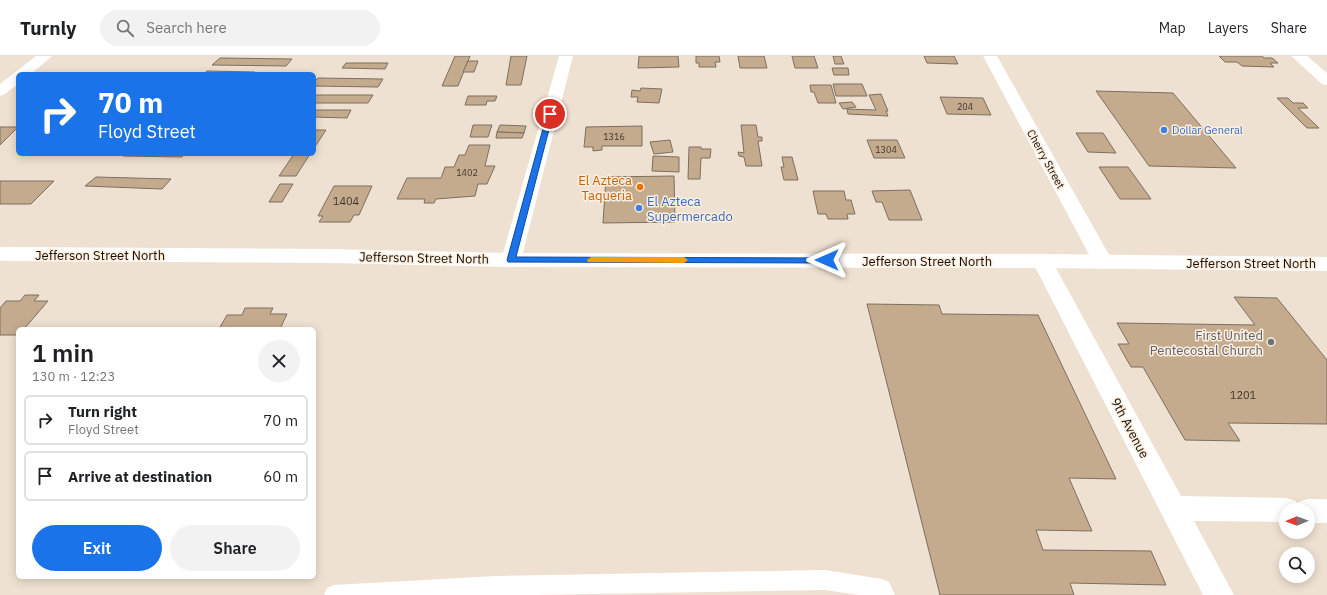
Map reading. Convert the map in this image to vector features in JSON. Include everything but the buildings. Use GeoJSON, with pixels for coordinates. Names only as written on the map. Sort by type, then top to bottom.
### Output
{"type":"FeatureCollection","features":[{"type":"Feature","properties":{"kind":"street"},"geometry":{"type":"LineString","coordinates":[[25,72],[45,56]]}},
{"type":"Feature","properties":{"kind":"street"},"geometry":{"type":"LineString","coordinates":[[511,260],[566,56]]}},
{"type":"Feature","properties":{"kind":"street","name":"Cherry Street"},"geometry":{"type":"LineString","coordinates":[[990,56],[1103,262]]}},
{"type":"Feature","properties":{"kind":"street"},"geometry":{"type":"LineString","coordinates":[[1298,56],[1327,81]]}},
{"type":"Feature","properties":{"kind":"street"},"geometry":{"type":"LineString","coordinates":[[0,91],[16,79]]}},
{"type":"Feature","properties":{"kind":"street","name":"Jefferson Street North"},"geometry":{"type":"LineString","coordinates":[[0,254],[330,256],[511,260],[1042,261],[1327,264]]}},
{"type":"Feature","properties":{"kind":"street","name":"9th Avenue"},"geometry":{"type":"LineString","coordinates":[[1042,261],[1219,595]]}},
{"type":"Feature","properties":{"kind":"street"},"geometry":{"type":"LineString","coordinates":[[1173,508],[1279,510]]}},
{"type":"Feature","properties":{"kind":"street"},"geometry":{"type":"LineString","coordinates":[[1315,511],[1327,511]]}},
{"type":"Feature","properties":{"kind":"lane"},"geometry":{"type":"LineString","coordinates":[[334,595],[496,586],[825,580],[882,590],[885,595]]}},
{"type":"Feature","properties":{"kind":"slow traffic"},"geometry":{"type":"LineString","coordinates":[[591,260],[684,260]]}},
{"type":"Feature","properties":{"kind":"place","name":"Dollar General"},"geometry":{"type":"Point","coordinates":[1164,130]}},
{"type":"Feature","properties":{"kind":"place","name":"El Azteca Taqueria"},"geometry":{"type":"Point","coordinates":[640,187]}},
{"type":"Feature","properties":{"kind":"place","name":"El Azteca Supermercado"},"geometry":{"type":"Point","coordinates":[639,208]}},
{"type":"Feature","properties":{"kind":"place","name":"First United Pentecostal Church"},"geometry":{"type":"Point","coordinates":[1271,342]}},
{"type":"Feature","properties":{"kind":"route"},"geometry":{"type":"LineString","coordinates":[[550,114],[511,260],[827,260]]}}]}
